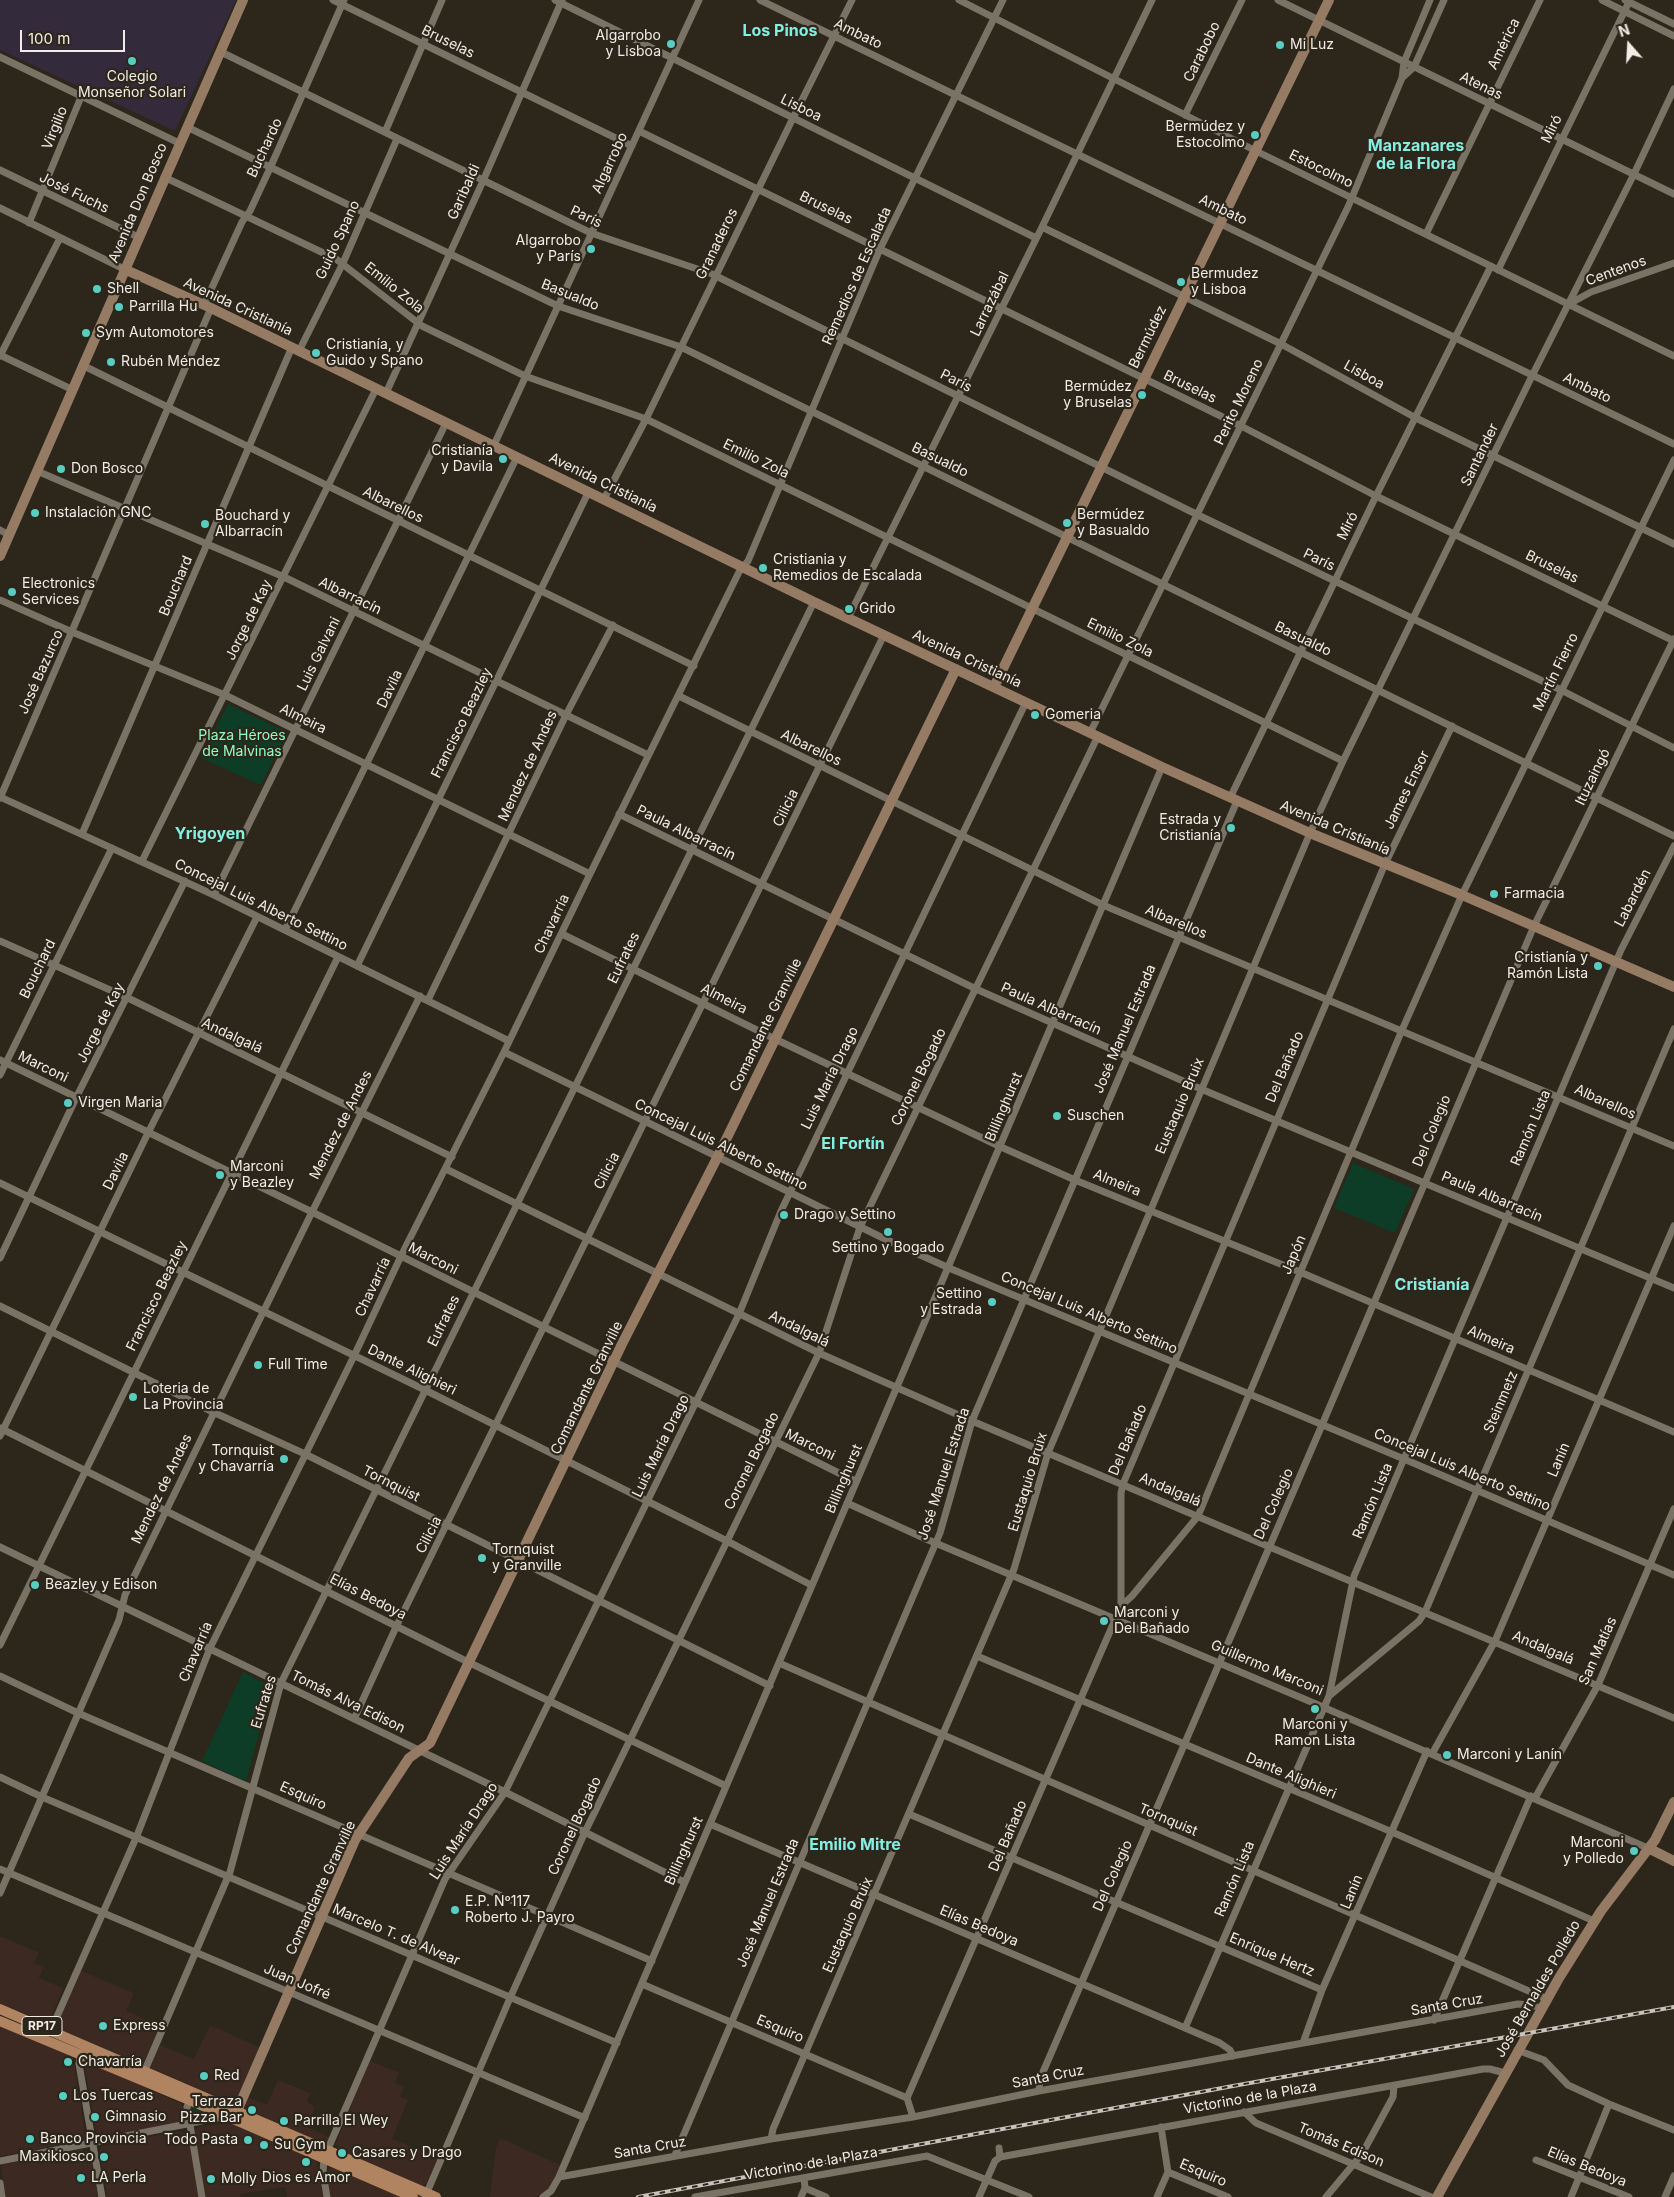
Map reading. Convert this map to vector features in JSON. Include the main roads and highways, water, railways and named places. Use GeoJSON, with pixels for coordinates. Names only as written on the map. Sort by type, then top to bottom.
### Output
{"type":"FeatureCollection","features":[{"type":"Feature","properties":{"kind":"main road","name":"RP17"},"geometry":{"type":"LineString","coordinates":[[0,2009],[51,2030],[82,2049],[191,2096],[237,2111],[413,2197]]}},
{"type":"Feature","properties":{"kind":"main road","name":"RP17"},"geometry":{"type":"LineString","coordinates":[[0,2021],[145,2070],[226,2116],[429,2196]]}},
{"type":"Feature","properties":{"kind":"railway"},"geometry":{"type":"LineString","coordinates":[[638,2197],[1233,2086],[1674,2007]]}},
{"type":"Feature","properties":{"kind":"place","name":"Algarrobo y Lisboa"},"geometry":{"type":"Point","coordinates":[671,44]}},
{"type":"Feature","properties":{"kind":"place","name":"Mi Luz"},"geometry":{"type":"Point","coordinates":[1280,45]}},
{"type":"Feature","properties":{"kind":"place","name":"Colegio Monseñor Solari"},"geometry":{"type":"Point","coordinates":[132,61]}},
{"type":"Feature","properties":{"kind":"place","name":"Bermúdez y Estocolmo"},"geometry":{"type":"Point","coordinates":[1255,135]}},
{"type":"Feature","properties":{"kind":"place","name":"Algarrobo y París"},"geometry":{"type":"Point","coordinates":[591,249]}},
{"type":"Feature","properties":{"kind":"place","name":"Bermudez y Lisboa"},"geometry":{"type":"Point","coordinates":[1181,282]}},
{"type":"Feature","properties":{"kind":"place","name":"Shell"},"geometry":{"type":"Point","coordinates":[97,289]}},
{"type":"Feature","properties":{"kind":"place","name":"Parrilla Hu"},"geometry":{"type":"Point","coordinates":[119,307]}},
{"type":"Feature","properties":{"kind":"place","name":"Sym Automotores"},"geometry":{"type":"Point","coordinates":[86,333]}},
{"type":"Feature","properties":{"kind":"place","name":"Cristianía, y Guido y Spano"},"geometry":{"type":"Point","coordinates":[316,353]}},
{"type":"Feature","properties":{"kind":"place","name":"Rubén Méndez"},"geometry":{"type":"Point","coordinates":[111,362]}},
{"type":"Feature","properties":{"kind":"place","name":"Bermúdez y Bruselas"},"geometry":{"type":"Point","coordinates":[1142,395]}},
{"type":"Feature","properties":{"kind":"place","name":"Cristianía y Davila"},"geometry":{"type":"Point","coordinates":[503,459]}},
{"type":"Feature","properties":{"kind":"place","name":"Don Bosco"},"geometry":{"type":"Point","coordinates":[61,469]}},
{"type":"Feature","properties":{"kind":"place","name":"Instalación GNC"},"geometry":{"type":"Point","coordinates":[35,513]}},
{"type":"Feature","properties":{"kind":"place","name":"Bermúdez y Basualdo"},"geometry":{"type":"Point","coordinates":[1067,523]}},
{"type":"Feature","properties":{"kind":"place","name":"Bouchard y Albarracín"},"geometry":{"type":"Point","coordinates":[205,524]}},
{"type":"Feature","properties":{"kind":"place","name":"Cristiania y Remedios de Escalada"},"geometry":{"type":"Point","coordinates":[763,568]}},
{"type":"Feature","properties":{"kind":"place","name":"Electronics Services"},"geometry":{"type":"Point","coordinates":[12,592]}},
{"type":"Feature","properties":{"kind":"place","name":"Grido"},"geometry":{"type":"Point","coordinates":[849,609]}},
{"type":"Feature","properties":{"kind":"place","name":"Gomeria"},"geometry":{"type":"Point","coordinates":[1035,715]}},
{"type":"Feature","properties":{"kind":"place","name":"Estrada y Cristianía"},"geometry":{"type":"Point","coordinates":[1231,828]}},
{"type":"Feature","properties":{"kind":"place","name":"Farmacia"},"geometry":{"type":"Point","coordinates":[1494,894]}},
{"type":"Feature","properties":{"kind":"place","name":"Cristianía y Ramón Lista"},"geometry":{"type":"Point","coordinates":[1598,966]}},
{"type":"Feature","properties":{"kind":"place","name":"Virgen Maria"},"geometry":{"type":"Point","coordinates":[68,1103]}},
{"type":"Feature","properties":{"kind":"place","name":"Suschen"},"geometry":{"type":"Point","coordinates":[1057,1116]}},
{"type":"Feature","properties":{"kind":"place","name":"Marconi y Beazley"},"geometry":{"type":"Point","coordinates":[220,1175]}},
{"type":"Feature","properties":{"kind":"place","name":"Drago y Settino"},"geometry":{"type":"Point","coordinates":[784,1215]}},
{"type":"Feature","properties":{"kind":"place","name":"Settino y Bogado"},"geometry":{"type":"Point","coordinates":[888,1232]}},
{"type":"Feature","properties":{"kind":"place","name":"Settino y Estrada"},"geometry":{"type":"Point","coordinates":[992,1302]}},
{"type":"Feature","properties":{"kind":"place","name":"Full Time"},"geometry":{"type":"Point","coordinates":[258,1365]}},
{"type":"Feature","properties":{"kind":"place","name":"Loteria de La Provincia"},"geometry":{"type":"Point","coordinates":[133,1397]}},
{"type":"Feature","properties":{"kind":"place","name":"Tornquist y Chavarría"},"geometry":{"type":"Point","coordinates":[284,1459]}},
{"type":"Feature","properties":{"kind":"place","name":"Tornquist y Granville"},"geometry":{"type":"Point","coordinates":[482,1558]}},
{"type":"Feature","properties":{"kind":"place","name":"Beazley y Edison"},"geometry":{"type":"Point","coordinates":[35,1585]}},
{"type":"Feature","properties":{"kind":"place","name":"Marconi y Del Bañado"},"geometry":{"type":"Point","coordinates":[1104,1621]}},
{"type":"Feature","properties":{"kind":"place","name":"Marconi y Ramon Lista"},"geometry":{"type":"Point","coordinates":[1315,1709]}},
{"type":"Feature","properties":{"kind":"place","name":"Marconi y Lanín"},"geometry":{"type":"Point","coordinates":[1447,1755]}},
{"type":"Feature","properties":{"kind":"place","name":"Marconi y Polledo"},"geometry":{"type":"Point","coordinates":[1634,1851]}},
{"type":"Feature","properties":{"kind":"place","name":"E.P. Nº117 Roberto J. Payro"},"geometry":{"type":"Point","coordinates":[455,1910]}},
{"type":"Feature","properties":{"kind":"place","name":"Express"},"geometry":{"type":"Point","coordinates":[103,2026]}},
{"type":"Feature","properties":{"kind":"place","name":"Chavarría"},"geometry":{"type":"Point","coordinates":[68,2062]}},
{"type":"Feature","properties":{"kind":"place","name":"Red"},"geometry":{"type":"Point","coordinates":[204,2076]}},
{"type":"Feature","properties":{"kind":"place","name":"Los Tuercas"},"geometry":{"type":"Point","coordinates":[63,2096]}},
{"type":"Feature","properties":{"kind":"place","name":"Terraza Pizza Bar"},"geometry":{"type":"Point","coordinates":[252,2110]}},
{"type":"Feature","properties":{"kind":"place","name":"Gimnasio"},"geometry":{"type":"Point","coordinates":[95,2117]}},
{"type":"Feature","properties":{"kind":"place","name":"Parrilla El Wey"},"geometry":{"type":"Point","coordinates":[284,2121]}},
{"type":"Feature","properties":{"kind":"place","name":"Banco Provincia"},"geometry":{"type":"Point","coordinates":[30,2139]}},
{"type":"Feature","properties":{"kind":"place","name":"Todo Pasta"},"geometry":{"type":"Point","coordinates":[248,2140]}},
{"type":"Feature","properties":{"kind":"place","name":"Su Gym"},"geometry":{"type":"Point","coordinates":[264,2145]}},
{"type":"Feature","properties":{"kind":"place","name":"Casares y Drago"},"geometry":{"type":"Point","coordinates":[342,2153]}},
{"type":"Feature","properties":{"kind":"place","name":"Maxikiosco"},"geometry":{"type":"Point","coordinates":[104,2157]}},
{"type":"Feature","properties":{"kind":"place","name":"Dios es Amor"},"geometry":{"type":"Point","coordinates":[306,2162]}},
{"type":"Feature","properties":{"kind":"place","name":"LA Perla"},"geometry":{"type":"Point","coordinates":[81,2178]}},
{"type":"Feature","properties":{"kind":"place","name":"Molly"},"geometry":{"type":"Point","coordinates":[211,2179]}},
{"type":"Feature","properties":{"kind":"district","name":"Los Pinos"},"geometry":{"type":"Point","coordinates":[780,31]}},
{"type":"Feature","properties":{"kind":"district","name":"Manzanares de la Flora"},"geometry":{"type":"Point","coordinates":[1416,155]}},
{"type":"Feature","properties":{"kind":"district","name":"Yrigoyen"},"geometry":{"type":"Point","coordinates":[210,834]}},
{"type":"Feature","properties":{"kind":"district","name":"El Fortín"},"geometry":{"type":"Point","coordinates":[853,1144]}},
{"type":"Feature","properties":{"kind":"district","name":"Cristianía"},"geometry":{"type":"Point","coordinates":[1432,1285]}},
{"type":"Feature","properties":{"kind":"district","name":"Emilio Mitre"},"geometry":{"type":"Point","coordinates":[855,1845]}},
{"type":"Feature","properties":{"kind":"park label","name":"Plaza Héroes de Malvinas"},"geometry":{"type":"Point","coordinates":[242,744]}}]}
